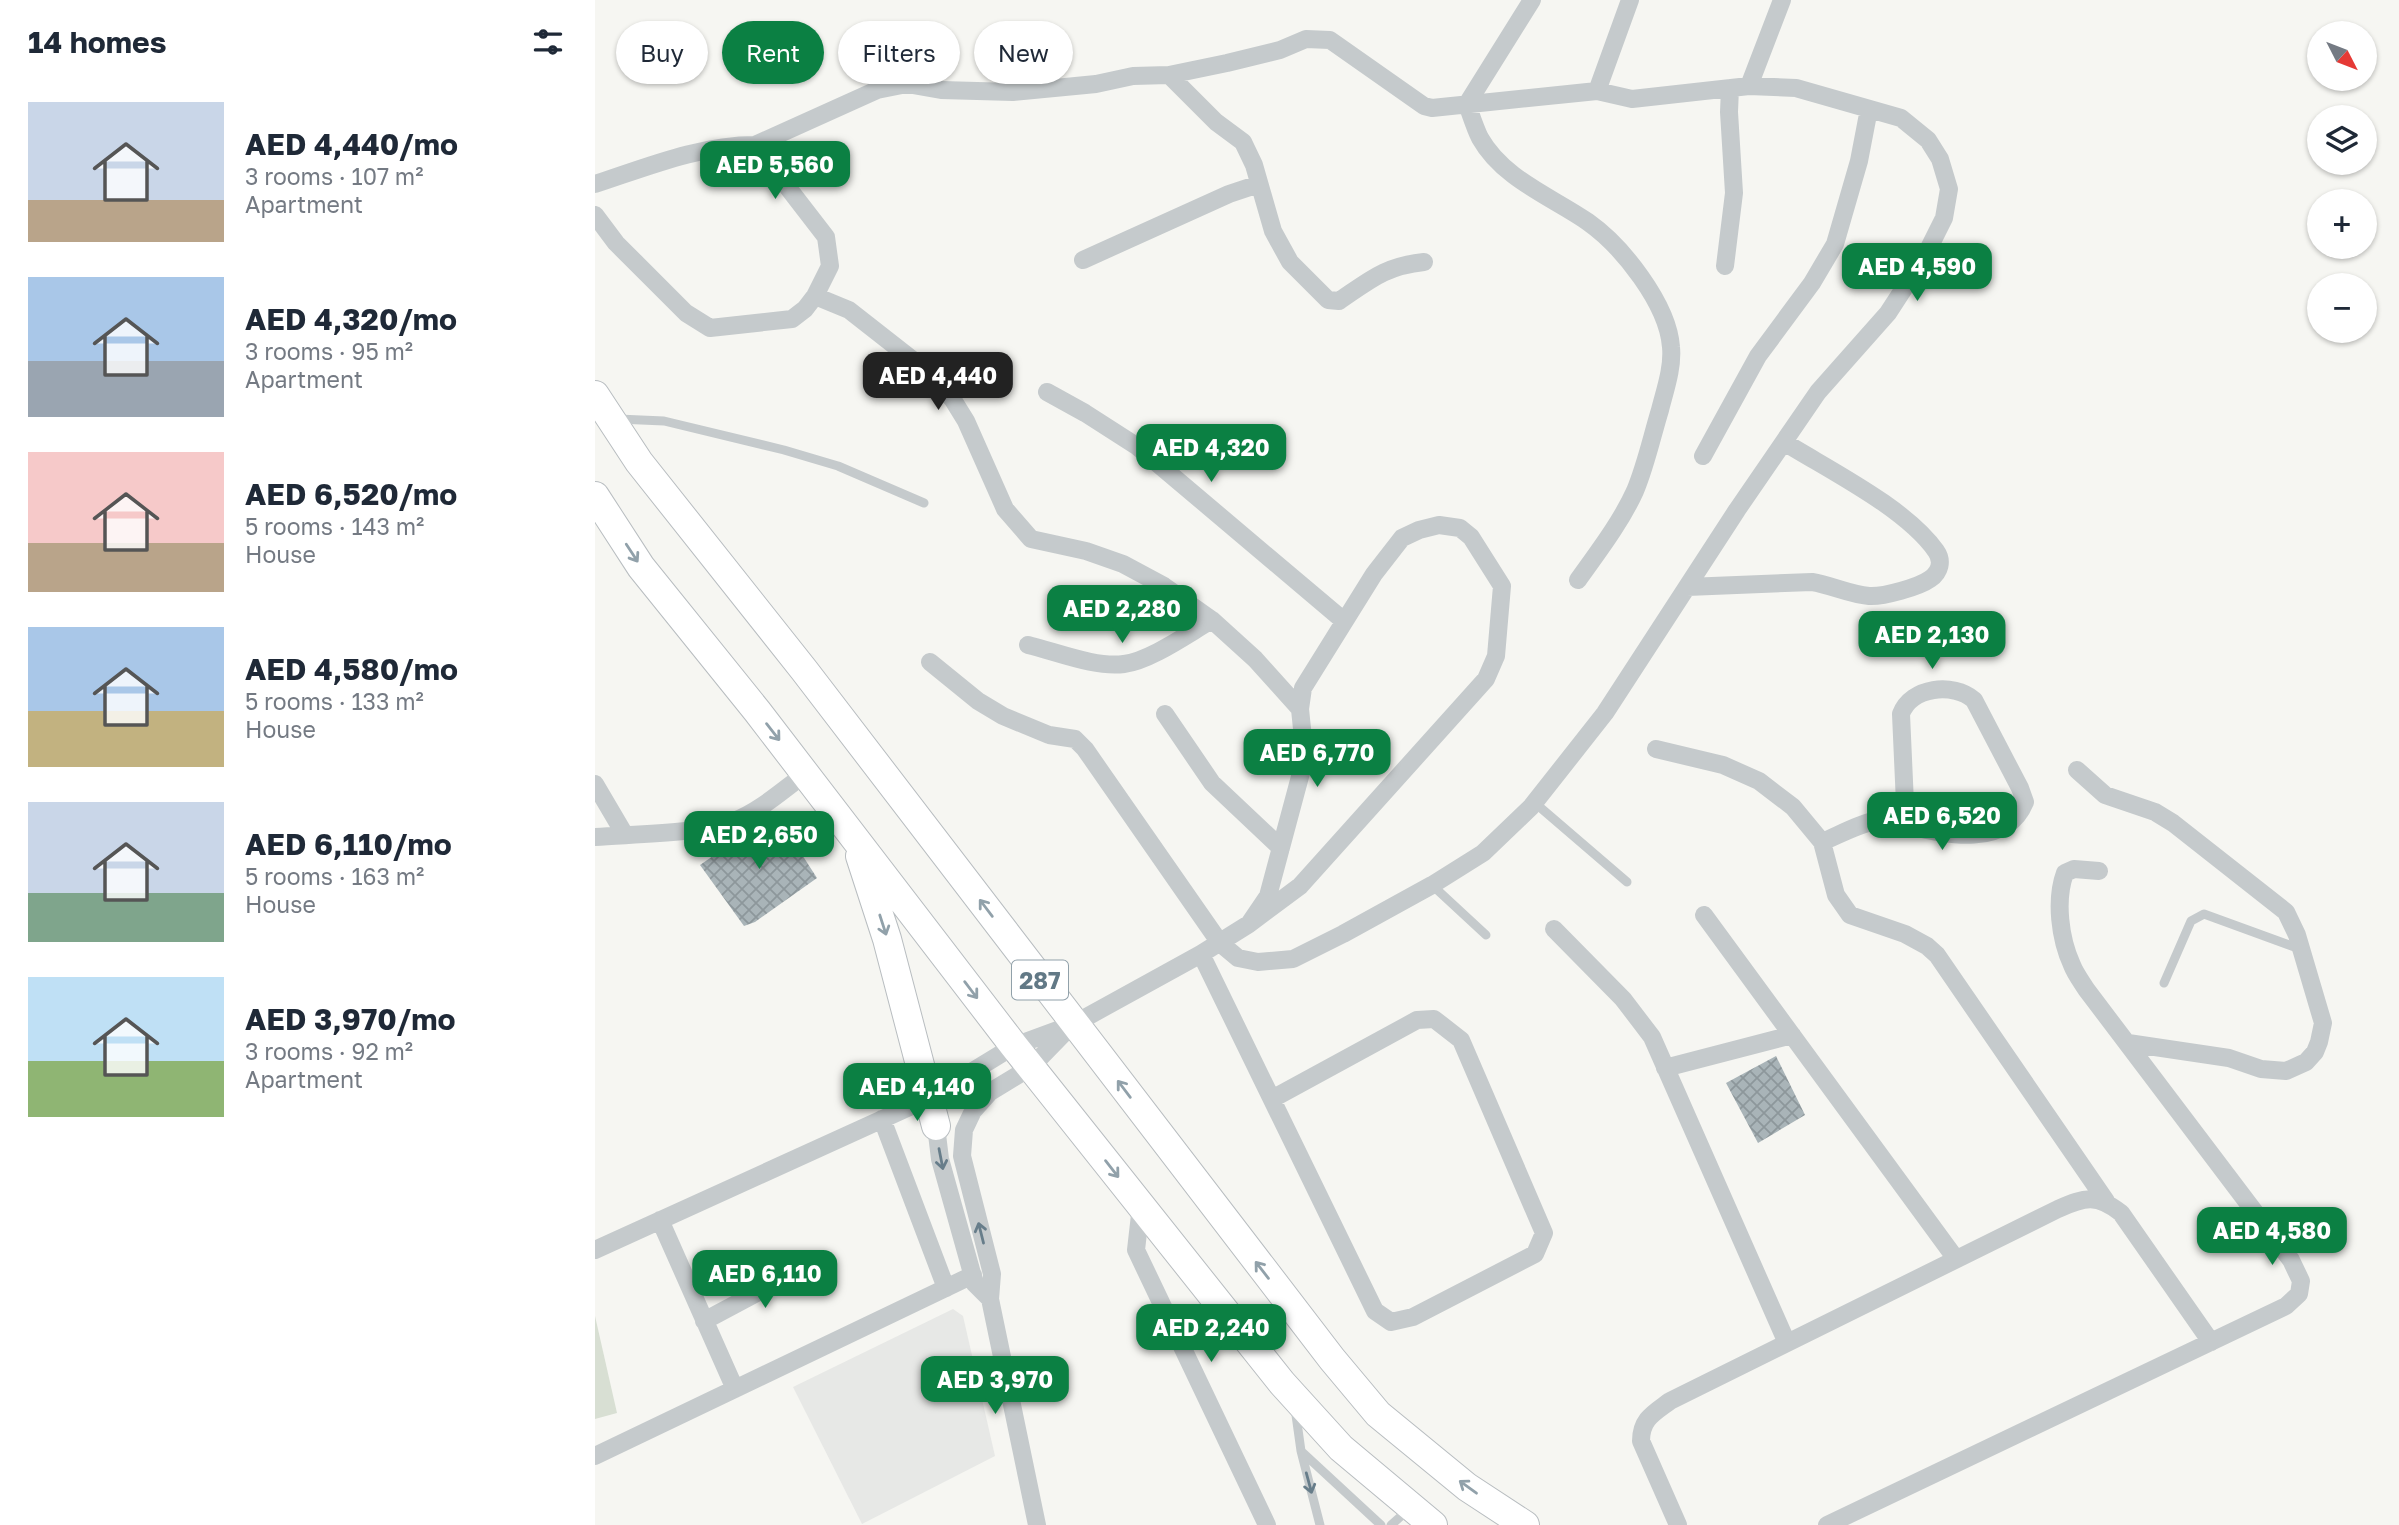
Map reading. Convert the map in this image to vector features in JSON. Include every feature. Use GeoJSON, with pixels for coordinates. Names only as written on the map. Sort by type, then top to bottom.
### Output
{"type":"FeatureCollection","features":[{"type":"Feature","properties":{"kind":"main road","name":"287"},"geometry":{"type":"LineString","coordinates":[[603,407],[639,462],[813,681],[1323,1348],[1378,1414],[1467,1487],[1525,1525]]}},
{"type":"Feature","properties":{"kind":"main road","name":"287"},"geometry":{"type":"LineString","coordinates":[[595,496],[641,567],[1141,1206],[1291,1393],[1412,1519]]}},
{"type":"Feature","properties":{"kind":"main road"},"geometry":{"type":"LineString","coordinates":[[854,837],[887,939],[936,1126]]}},
{"type":"Feature","properties":{"kind":"street"},"geometry":{"type":"LineString","coordinates":[[1467,104],[1532,0]]}},
{"type":"Feature","properties":{"kind":"street"},"geometry":{"type":"LineString","coordinates":[[1597,91],[1630,0]]}},
{"type":"Feature","properties":{"kind":"street"},"geometry":{"type":"LineString","coordinates":[[1749,86],[1782,0]]}},
{"type":"Feature","properties":{"kind":"street"},"geometry":{"type":"LineString","coordinates":[[595,184],[689,154],[732,145],[755,145],[877,90],[907,84],[941,90],[1013,92],[1133,76],[1169,75],[1280,50],[1305,39],[1330,40],[1425,106],[1432,108],[1597,91],[1632,99],[1749,86],[1796,88],[1901,118],[1928,140],[1940,159],[1949,189],[1944,218],[1925,256],[1888,313],[1818,392],[1605,713],[1535,803],[1483,853],[1432,885],[1293,959],[1258,962],[1238,958],[1220,943],[1085,749],[1075,739],[1049,735],[1003,716],[978,701],[930,662]]}},
{"type":"Feature","properties":{"kind":"street"},"geometry":{"type":"LineString","coordinates":[[1169,75],[1216,122],[1243,142],[1249,152],[1273,231],[1290,262],[1328,300],[1339,301],[1379,273],[1405,264],[1425,262]]}},
{"type":"Feature","properties":{"kind":"street"},"geometry":{"type":"LineString","coordinates":[[1725,266],[1734,193],[1730,88]]}},
{"type":"Feature","properties":{"kind":"street"},"geometry":{"type":"LineString","coordinates":[[1467,104],[1481,139],[1500,162],[1528,185],[1589,223],[1622,251],[1649,288],[1666,325],[1672,346],[1661,405],[1634,493],[1578,580]]}},
{"type":"Feature","properties":{"kind":"street"},"geometry":{"type":"LineString","coordinates":[[1703,456],[1758,356],[1812,283],[1835,244],[1859,161],[1870,109]]}},
{"type":"Feature","properties":{"kind":"street"},"geometry":{"type":"LineString","coordinates":[[595,215],[616,243],[686,313],[710,328],[792,319],[805,309],[815,296],[830,267],[826,237],[755,145]]}},
{"type":"Feature","properties":{"kind":"street"},"geometry":{"type":"LineString","coordinates":[[1083,260],[1229,194],[1259,184]]}},
{"type":"Feature","properties":{"kind":"street"},"geometry":{"type":"LineString","coordinates":[[815,296],[849,310],[932,375],[966,421],[1005,509],[1031,539],[1086,551],[1123,564],[1164,586],[1212,620],[1255,659],[1300,709]]}},
{"type":"Feature","properties":{"kind":"street"},"geometry":{"type":"LineString","coordinates":[[1047,392],[1137,447],[1344,621]]}},
{"type":"Feature","properties":{"kind":"street"},"geometry":{"type":"LineString","coordinates":[[1687,587],[1812,582],[1830,585],[1849,593],[1872,596],[1923,584],[1935,576],[1940,566],[1937,552],[1914,528],[1872,496],[1784,442]]}},
{"type":"Feature","properties":{"kind":"street"},"geometry":{"type":"LineString","coordinates":[[991,1300],[975,1284],[940,1159],[936,1126],[938,1106],[952,1087],[973,1071],[1022,1056],[1220,943],[1249,924],[1300,886],[1486,679],[1496,656],[1502,586],[1471,537],[1460,528],[1439,526],[1419,530],[1402,538],[1374,574],[1303,688],[1300,709],[1305,758],[1268,896],[1249,924]]}},
{"type":"Feature","properties":{"kind":"street"},"geometry":{"type":"LineString","coordinates":[[1028,645],[1105,665],[1127,664],[1163,649],[1212,620]]}},
{"type":"Feature","properties":{"kind":"street"},"geometry":{"type":"LineString","coordinates":[[1822,842],[1885,818],[1906,825],[1952,835],[1973,836],[1992,831],[2012,821],[2025,802],[1974,699],[1966,692],[1935,690],[1912,697],[1904,706],[1901,714],[1906,825]]}},
{"type":"Feature","properties":{"kind":"street"},"geometry":{"type":"LineString","coordinates":[[1165,714],[1212,783],[1281,848]]}},
{"type":"Feature","properties":{"kind":"street"},"geometry":{"type":"LineString","coordinates":[[1656,749],[1724,765],[1759,781],[1793,807],[1822,842],[1840,904],[1850,915],[1905,934],[1937,955],[2106,1201],[2121,1213],[2211,1342]]}},
{"type":"Feature","properties":{"kind":"street"},"geometry":{"type":"LineString","coordinates":[[2077,770],[2105,794],[2155,812],[2173,823],[2285,912],[2297,934],[2323,1023],[2315,1052],[2306,1062],[2286,1071],[2261,1069],[2229,1058],[2128,1043]]}},
{"type":"Feature","properties":{"kind":"street"},"geometry":{"type":"LineString","coordinates":[[595,837],[706,828],[733,821],[755,810],[805,774]]}},
{"type":"Feature","properties":{"kind":"street"},"geometry":{"type":"LineString","coordinates":[[595,784],[625,835]]}},
{"type":"Feature","properties":{"kind":"street"},"geometry":{"type":"LineString","coordinates":[[1827,1525],[2286,1306],[2299,1294],[2301,1280],[2291,1260],[2086,989],[2071,965],[2063,936],[2060,886],[2065,873],[2074,869],[2099,871]]}},
{"type":"Feature","properties":{"kind":"street"},"geometry":{"type":"LineString","coordinates":[[1704,915],[1957,1259]]}},
{"type":"Feature","properties":{"kind":"street"},"geometry":{"type":"LineString","coordinates":[[1554,929],[1623,999],[1652,1037],[1787,1343]]}},
{"type":"Feature","properties":{"kind":"street"},"geometry":{"type":"LineString","coordinates":[[1202,954],[1272,1099],[1375,1311],[1391,1322],[1413,1317],[1535,1254],[1540,1247],[1544,1233],[1461,1040],[1434,1019],[1417,1020],[1272,1099]]}},
{"type":"Feature","properties":{"kind":"street"},"geometry":{"type":"LineString","coordinates":[[1037,1525],[991,1300],[992,1274],[962,1156],[964,1130],[973,1111],[1022,1056],[1074,1024]]}},
{"type":"Feature","properties":{"kind":"street"},"geometry":{"type":"LineString","coordinates":[[1665,1068],[1792,1035]]}},
{"type":"Feature","properties":{"kind":"street"},"geometry":{"type":"LineString","coordinates":[[595,1250],[929,1098]]}},
{"type":"Feature","properties":{"kind":"street"},"geometry":{"type":"LineString","coordinates":[[881,1119],[946,1288]]}},
{"type":"Feature","properties":{"kind":"street"},"geometry":{"type":"LineString","coordinates":[[1678,1525],[1641,1441],[1641,1430],[1647,1417],[1670,1401],[2083,1199],[2106,1201]]}},
{"type":"Feature","properties":{"kind":"street"},"geometry":{"type":"LineString","coordinates":[[1141,1206],[1136,1250],[1267,1525]]}},
{"type":"Feature","properties":{"kind":"street"},"geometry":{"type":"LineString","coordinates":[[660,1220],[735,1390]]}},
{"type":"Feature","properties":{"kind":"street"},"geometry":{"type":"LineString","coordinates":[[704,1321],[807,1265]]}},
{"type":"Feature","properties":{"kind":"street"},"geometry":{"type":"LineString","coordinates":[[595,1456],[973,1275]]}},
{"type":"Feature","properties":{"kind":"lane"},"geometry":{"type":"LineString","coordinates":[[603,407],[784,450],[838,466],[924,503]]}},
{"type":"Feature","properties":{"kind":"lane"},"geometry":{"type":"LineString","coordinates":[[1535,803],[1627,882]]}},
{"type":"Feature","properties":{"kind":"lane"},"geometry":{"type":"LineString","coordinates":[[1432,885],[1486,935]]}},
{"type":"Feature","properties":{"kind":"lane"},"geometry":{"type":"LineString","coordinates":[[2164,983],[2192,921],[2204,914],[2302,950]]}},
{"type":"Feature","properties":{"kind":"lane"},"geometry":{"type":"LineString","coordinates":[[1291,1393],[1301,1451],[1321,1525]]}},
{"type":"Feature","properties":{"kind":"lane"},"geometry":{"type":"LineString","coordinates":[[1301,1451],[1381,1525]]}},
{"type":"Feature","properties":{"kind":"shaded area"},"geometry":{"type":"Polygon","coordinates":[[[953,1309],[963,1316],[995,1456],[862,1524],[793,1387],[953,1309]]]}},
{"type":"Feature","properties":{"kind":"shaded area"},"geometry":{"type":"Polygon","coordinates":[[[595,1316],[617,1413],[595,1419],[595,1316]]]}},
{"type":"Feature","properties":{"kind":"building"},"geometry":{"type":"Polygon","coordinates":[[[769,817],[779,819],[817,878],[755,922],[744,926],[700,865],[769,817]]]}},
{"type":"Feature","properties":{"kind":"building"},"geometry":{"type":"Polygon","coordinates":[[[1776,1056],[1805,1115],[1758,1143],[1726,1083],[1776,1056]]]}}]}
